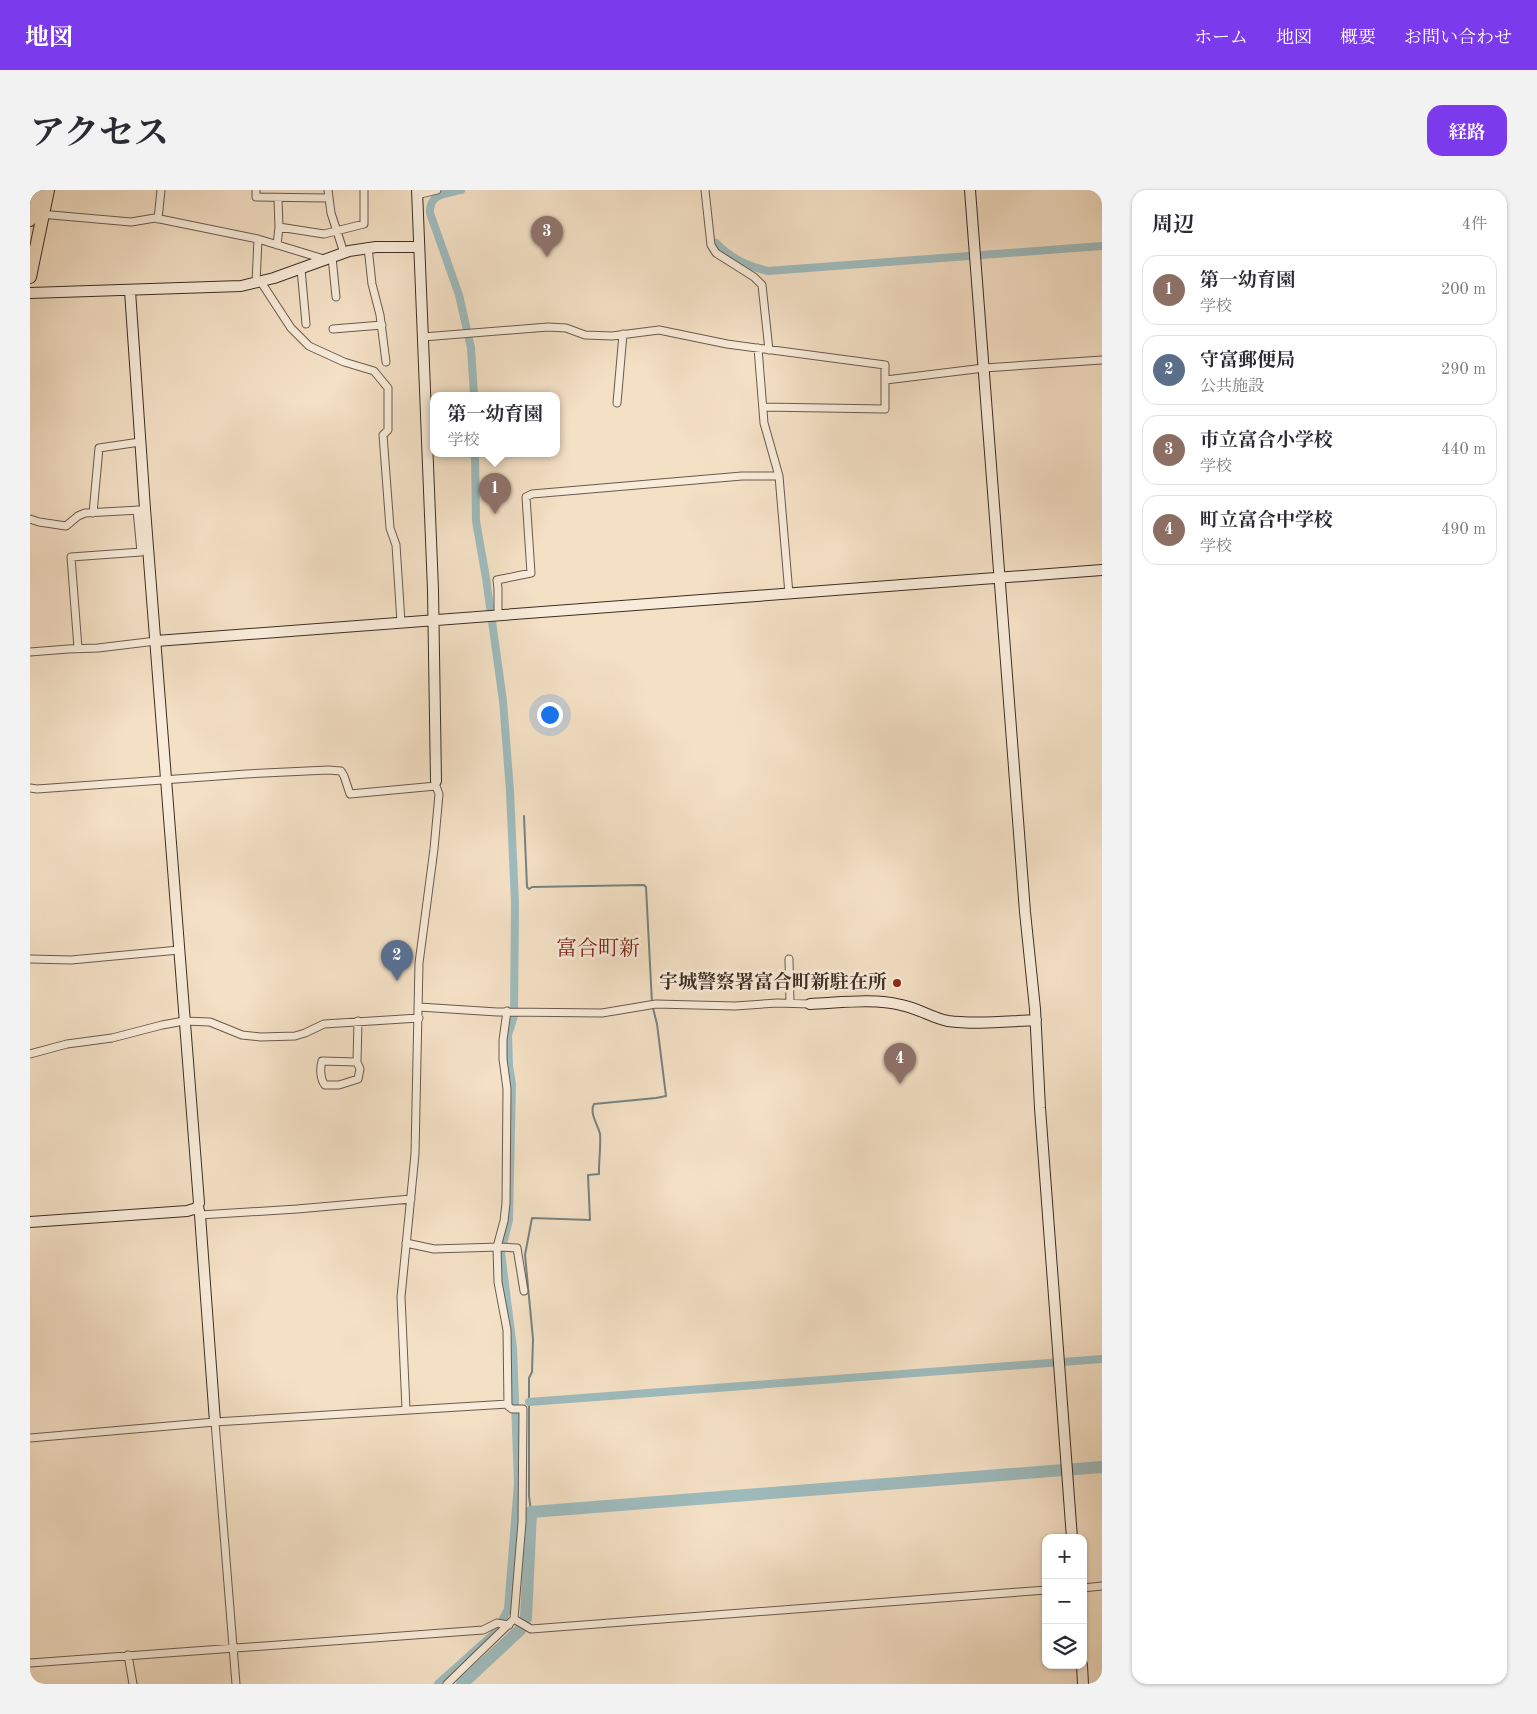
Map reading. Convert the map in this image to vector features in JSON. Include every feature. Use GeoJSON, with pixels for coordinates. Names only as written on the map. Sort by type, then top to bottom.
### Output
{"type":"FeatureCollection","features":[{"type":"Feature","properties":{"kind":"highway"},"geometry":{"type":"LineString","coordinates":[[30,276],[37,190]]}},
{"type":"Feature","properties":{"kind":"highway"},"geometry":{"type":"LineString","coordinates":[[35,216],[48,190]]}},
{"type":"Feature","properties":{"kind":"street"},"geometry":{"type":"LineString","coordinates":[[158,219],[161,190]]}},
{"type":"Feature","properties":{"kind":"street"},"geometry":{"type":"LineString","coordinates":[[256,190],[256,198],[328,198]]}},
{"type":"Feature","properties":{"kind":"street"},"geometry":{"type":"LineString","coordinates":[[328,190],[328,198],[336,230],[344,253]]}},
{"type":"Feature","properties":{"kind":"street"},"geometry":{"type":"LineString","coordinates":[[279,227],[324,234],[364,224],[364,190]]}},
{"type":"Feature","properties":{"kind":"street"},"geometry":{"type":"LineString","coordinates":[[406,1409],[401,1298],[415,1154],[419,963],[434,849],[438,794],[436,784],[433,620],[417,193],[437,190]]}},
{"type":"Feature","properties":{"kind":"street"},"geometry":{"type":"LineString","coordinates":[[705,190],[711,245],[716,253],[754,277],[762,285],[769,350]]}},
{"type":"Feature","properties":{"kind":"street"},"geometry":{"type":"LineString","coordinates":[[970,190],[1025,912],[1036,1020],[1038,1078],[1072,1534]]}},
{"type":"Feature","properties":{"kind":"street"},"geometry":{"type":"LineString","coordinates":[[277,245],[279,227],[278,199]]}},
{"type":"Feature","properties":{"kind":"street"},"geometry":{"type":"LineString","coordinates":[[35,216],[131,222],[158,219],[258,239],[328,258]]}},
{"type":"Feature","properties":{"kind":"street"},"geometry":{"type":"LineString","coordinates":[[258,239],[258,283],[291,328],[309,346],[344,362],[374,371],[388,388],[388,430],[383,435],[390,528],[396,545],[401,622]]}},
{"type":"Feature","properties":{"kind":"street"},"geometry":{"type":"LineString","coordinates":[[30,293],[234,286],[258,283],[328,258],[368,247],[419,247]]}},
{"type":"Feature","properties":{"kind":"street"},"geometry":{"type":"LineString","coordinates":[[368,247],[372,284],[382,325],[386,362]]}},
{"type":"Feature","properties":{"kind":"street"},"geometry":{"type":"LineString","coordinates":[[328,258],[336,297]]}},
{"type":"Feature","properties":{"kind":"street"},"geometry":{"type":"LineString","coordinates":[[301,269],[306,324]]}},
{"type":"Feature","properties":{"kind":"street"},"geometry":{"type":"LineString","coordinates":[[78,648],[71,557],[141,552],[140,442],[130,291]]}},
{"type":"Feature","properties":{"kind":"street"},"geometry":{"type":"LineString","coordinates":[[333,329],[382,325]]}},
{"type":"Feature","properties":{"kind":"street"},"geometry":{"type":"LineString","coordinates":[[423,336],[548,327],[566,328],[584,335],[612,336],[659,330],[727,344],[885,365],[885,409],[763,407]]}},
{"type":"Feature","properties":{"kind":"street"},"geometry":{"type":"LineString","coordinates":[[617,402],[623,334]]}},
{"type":"Feature","properties":{"kind":"street"},"geometry":{"type":"LineString","coordinates":[[758,348],[764,423],[779,476],[789,594]]}},
{"type":"Feature","properties":{"kind":"street"},"geometry":{"type":"LineString","coordinates":[[886,380],[984,368],[1102,360]]}},
{"type":"Feature","properties":{"kind":"street"},"geometry":{"type":"LineString","coordinates":[[93,513],[99,448],[140,442]]}},
{"type":"Feature","properties":{"kind":"street"},"geometry":{"type":"LineString","coordinates":[[494,616],[498,589],[497,580],[531,573],[526,497],[532,494],[742,476],[779,476]]}},
{"type":"Feature","properties":{"kind":"street"},"geometry":{"type":"LineString","coordinates":[[30,519],[66,526],[78,516],[93,513],[141,510]]}},
{"type":"Feature","properties":{"kind":"street"},"geometry":{"type":"LineString","coordinates":[[141,510],[156,641],[236,1684]]}},
{"type":"Feature","properties":{"kind":"street"},"geometry":{"type":"LineString","coordinates":[[30,652],[401,622],[1102,570]]}},
{"type":"Feature","properties":{"kind":"street"},"geometry":{"type":"LineString","coordinates":[[30,788],[328,770],[341,771],[350,794],[436,784]]}},
{"type":"Feature","properties":{"kind":"street"},"geometry":{"type":"LineString","coordinates":[[30,959],[71,960],[178,943]]}},
{"type":"Feature","properties":{"kind":"street"},"geometry":{"type":"LineString","coordinates":[[789,959],[790,1003]]}},
{"type":"Feature","properties":{"kind":"street"},"geometry":{"type":"LineString","coordinates":[[419,1007],[602,1013],[656,1004],[735,1006],[790,1003],[886,1002],[902,1005],[949,1021],[1036,1020]]}},
{"type":"Feature","properties":{"kind":"street"},"geometry":{"type":"LineString","coordinates":[[512,1011],[503,1040],[503,1059],[507,1089],[506,1203],[498,1282],[508,1330],[513,1407]]}},
{"type":"Feature","properties":{"kind":"street"},"geometry":{"type":"LineString","coordinates":[[30,1054],[67,1044],[112,1038],[184,1021],[210,1022],[242,1035],[261,1037],[295,1036],[324,1024],[419,1018]]}},
{"type":"Feature","properties":{"kind":"street"},"geometry":{"type":"LineString","coordinates":[[357,1062],[323,1061],[321,1066],[322,1080],[326,1085],[333,1085],[357,1080],[360,1069],[357,1062],[358,1022]]}},
{"type":"Feature","properties":{"kind":"street"},"geometry":{"type":"LineString","coordinates":[[30,1222],[195,1209],[199,1211],[297,1210],[411,1199]]}},
{"type":"Feature","properties":{"kind":"street"},"geometry":{"type":"LineString","coordinates":[[406,1243],[434,1249],[518,1248],[524,1291]]}},
{"type":"Feature","properties":{"kind":"street"},"geometry":{"type":"LineString","coordinates":[[30,1438],[215,1422],[406,1409],[513,1407],[523,1409],[522,1522],[512,1622],[447,1684]]}},
{"type":"Feature","properties":{"kind":"street"},"geometry":{"type":"LineString","coordinates":[[1087,1588],[1102,1586]]}},
{"type":"Feature","properties":{"kind":"street"},"geometry":{"type":"LineString","coordinates":[[30,1663],[483,1630],[497,1623],[512,1622],[527,1628],[1042,1590]]}},
{"type":"Feature","properties":{"kind":"street"},"geometry":{"type":"LineString","coordinates":[[128,1656],[132,1684]]}},
{"type":"Feature","properties":{"kind":"street"},"geometry":{"type":"LineString","coordinates":[[1082,1669],[1083,1684]]}},
{"type":"Feature","properties":{"kind":"waterway"},"geometry":{"type":"LineString","coordinates":[[461,190],[435,198],[430,206],[430,213],[459,295],[471,348],[474,392]]}},
{"type":"Feature","properties":{"kind":"waterway"},"geometry":{"type":"LineString","coordinates":[[716,243],[740,261],[768,271],[1102,246]]}},
{"type":"Feature","properties":{"kind":"waterway"},"geometry":{"type":"LineString","coordinates":[[438,1684],[497,1631],[508,1609],[518,1483],[513,1348],[501,1252],[509,1220],[512,1084],[509,1066],[508,1035],[514,1016],[515,903],[510,791],[503,701],[476,521],[475,457]]}},
{"type":"Feature","properties":{"kind":"waterway"},"geometry":{"type":"LineString","coordinates":[[524,816],[527,887],[529,889],[532,887],[644,885],[646,887],[652,1003]]}},
{"type":"Feature","properties":{"kind":"waterway"},"geometry":{"type":"LineString","coordinates":[[531,1512],[529,1496],[529,1378],[532,1372],[533,1339],[525,1255],[532,1218],[590,1220],[588,1175],[599,1174],[600,1147],[600,1134],[594,1119],[594,1104],[666,1096],[657,1024],[653,1008]]}},
{"type":"Feature","properties":{"kind":"waterway"},"geometry":{"type":"LineString","coordinates":[[529,1402],[1102,1359]]}},
{"type":"Feature","properties":{"kind":"waterway"},"geometry":{"type":"LineString","coordinates":[[462,1684],[520,1630],[526,1618],[531,1512],[1102,1467]]}},
{"type":"Feature","properties":{"kind":"place","name":"市立富合小学校"},"geometry":{"type":"Point","coordinates":[547,257]}},
{"type":"Feature","properties":{"kind":"place","name":"第一幼育園"},"geometry":{"type":"Point","coordinates":[495,514]}},
{"type":"Feature","properties":{"kind":"place","name":"守富郵便局"},"geometry":{"type":"Point","coordinates":[397,981]}},
{"type":"Feature","properties":{"kind":"place","name":"宇城警察署富合町新駐在所"},"geometry":{"type":"Point","coordinates":[897,983]}},
{"type":"Feature","properties":{"kind":"place","name":"町立富合中学校"},"geometry":{"type":"Point","coordinates":[900,1084]}},
{"type":"Feature","properties":{"kind":"district","name":"富合町新"},"geometry":{"type":"Point","coordinates":[598,949]}}]}
